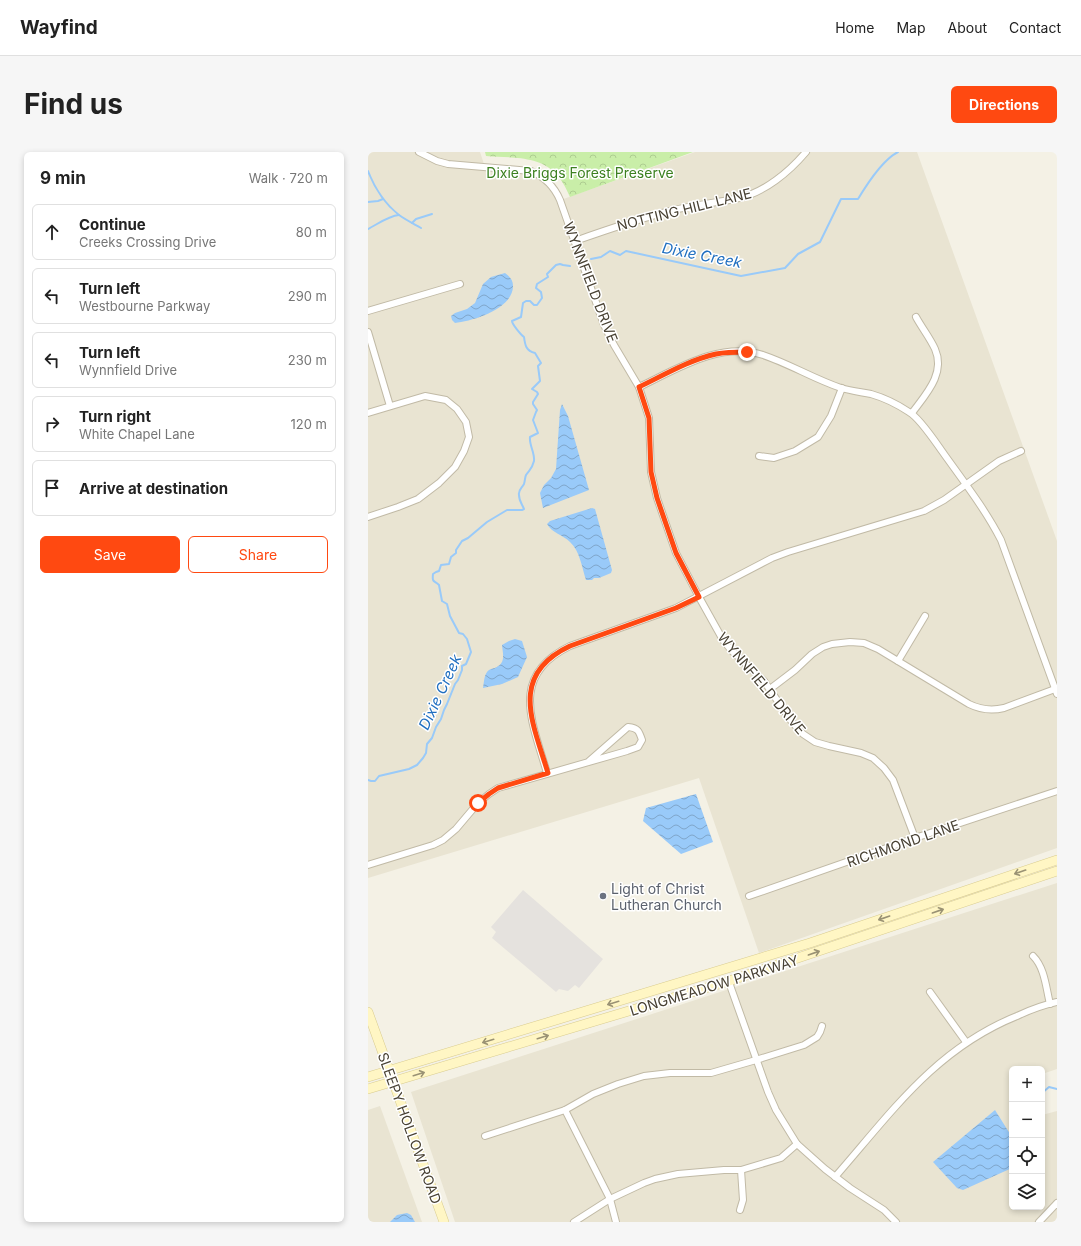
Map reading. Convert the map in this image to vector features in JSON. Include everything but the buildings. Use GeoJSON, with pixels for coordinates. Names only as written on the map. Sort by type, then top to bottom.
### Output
{"type":"FeatureCollection","features":[{"type":"Feature","properties":{"kind":"street","name":"WYNNFIELD DRIVE"},"geometry":{"type":"LineString","coordinates":[[419,152],[437,161],[448,164],[531,171],[539,175],[554,188],[575,241],[604,325],[639,387],[649,418],[651,472],[657,498],[676,553],[699,597],[723,640],[732,651],[764,681],[792,722],[803,734],[815,742],[861,753],[873,758],[884,768],[893,780],[915,838]]}},
{"type":"Feature","properties":{"kind":"street","name":"NOTTING HILL LANE"},"geometry":{"type":"LineString","coordinates":[[575,241],[631,221],[672,210],[740,198],[756,192],[789,170],[806,152]]}},
{"type":"Feature","properties":{"kind":"street"},"geometry":{"type":"LineString","coordinates":[[368,311],[460,284]]}},
{"type":"Feature","properties":{"kind":"street"},"geometry":{"type":"LineString","coordinates":[[912,413],[934,381],[937,365],[935,349],[916,317]]}},
{"type":"Feature","properties":{"kind":"street"},"geometry":{"type":"LineString","coordinates":[[368,332],[390,406]]}},
{"type":"Feature","properties":{"kind":"street"},"geometry":{"type":"LineString","coordinates":[[639,387],[693,361],[717,354],[747,352],[762,355],[786,364],[842,388],[883,398],[912,413],[966,484],[1001,540],[1056,692],[1004,708],[984,710],[969,704],[878,649],[864,643],[850,642],[832,644],[823,647],[812,654],[795,670],[770,689]]}},
{"type":"Feature","properties":{"kind":"street"},"geometry":{"type":"LineString","coordinates":[[759,456],[774,458],[795,451],[818,437],[831,416],[842,388]]}},
{"type":"Feature","properties":{"kind":"street"},"geometry":{"type":"LineString","coordinates":[[368,413],[425,396],[446,400],[457,409],[466,422],[469,437],[464,451],[455,466],[439,483],[418,499],[368,517]]}},
{"type":"Feature","properties":{"kind":"street"},"geometry":{"type":"LineString","coordinates":[[548,773],[531,717],[529,697],[534,680],[543,665],[558,651],[676,608],[772,558],[924,511],[944,500],[999,461],[1021,451]]}},
{"type":"Feature","properties":{"kind":"street"},"geometry":{"type":"LineString","coordinates":[[898,661],[925,616]]}},
{"type":"Feature","properties":{"kind":"street"},"geometry":{"type":"LineString","coordinates":[[368,865],[433,845],[443,840],[456,829],[478,803],[498,788],[588,762],[638,747],[642,740],[639,732],[634,728],[628,727],[588,762]]}},
{"type":"Feature","properties":{"kind":"street","name":"RICHMOND LANE"},"geometry":{"type":"LineString","coordinates":[[749,896],[915,838],[1057,791]]}},
{"type":"Feature","properties":{"kind":"street","name":"LONGMEADOW PARKWAY"},"geometry":{"type":"LineString","coordinates":[[368,1077],[810,943],[1057,860]]}},
{"type":"Feature","properties":{"kind":"street","name":"LONGMEADOW PARKWAY"},"geometry":{"type":"LineString","coordinates":[[368,1089],[729,981],[1057,871]]}},
{"type":"Feature","properties":{"kind":"street"},"geometry":{"type":"LineString","coordinates":[[1033,956],[1037,959],[1043,971],[1050,1004]]}},
{"type":"Feature","properties":{"kind":"street"},"geometry":{"type":"LineString","coordinates":[[729,981],[768,1092],[776,1110],[797,1144],[835,1177],[884,1210],[896,1222]]}},
{"type":"Feature","properties":{"kind":"street"},"geometry":{"type":"LineString","coordinates":[[930,992],[966,1042]]}},
{"type":"Feature","properties":{"kind":"street"},"geometry":{"type":"LineString","coordinates":[[835,1177],[912,1088],[934,1067],[966,1042],[1003,1021],[1057,1002]]}},
{"type":"Feature","properties":{"kind":"street","name":"SLEEPY HOLLOW ROAD"},"geometry":{"type":"LineString","coordinates":[[368,1012],[392,1082],[444,1222]]}},
{"type":"Feature","properties":{"kind":"street"},"geometry":{"type":"LineString","coordinates":[[485,1136],[565,1110],[593,1094],[644,1076],[670,1073],[711,1073],[804,1045],[817,1037],[822,1026]]}},
{"type":"Feature","properties":{"kind":"street"},"geometry":{"type":"LineString","coordinates":[[565,1110],[610,1199],[616,1222]]}},
{"type":"Feature","properties":{"kind":"street"},"geometry":{"type":"LineString","coordinates":[[574,1222],[610,1199],[655,1179],[678,1174],[741,1170],[781,1158],[797,1144]]}},
{"type":"Feature","properties":{"kind":"street"},"geometry":{"type":"LineString","coordinates":[[740,1210],[743,1200],[741,1170]]}},
{"type":"Feature","properties":{"kind":"street"},"geometry":{"type":"LineString","coordinates":[[1039,1222],[1057,1203]]}},
{"type":"Feature","properties":{"kind":"shaded area"},"geometry":{"type":"Polygon","coordinates":[[[368,152],[480,152],[485,167],[539,175],[558,201],[695,152],[917,152],[1057,541],[1057,848],[759,953],[699,778],[368,878],[368,152]]]}},
{"type":"Feature","properties":{"kind":"shaded area"},"geometry":{"type":"Polygon","coordinates":[[[1057,883],[1057,1069],[1045,1073],[1045,1066],[1009,1066],[1009,1210],[1045,1210],[1045,1114],[1057,1111],[1057,1222],[455,1222],[411,1092],[1057,883]]]}},
{"type":"Feature","properties":{"kind":"shaded area"},"geometry":{"type":"Polygon","coordinates":[[[523,890],[603,959],[579,988],[575,985],[568,991],[559,989],[556,992],[492,938],[496,932],[491,927],[523,890]]]}},
{"type":"Feature","properties":{"kind":"shaded area"},"geometry":{"type":"Polygon","coordinates":[[[380,1106],[422,1222],[368,1222],[368,1110],[380,1106]]]}},
{"type":"Feature","properties":{"kind":"green space","name":"Dixie Briggs Forest Preserve"},"geometry":{"type":"Polygon","coordinates":[[[485,152],[693,152],[570,197],[560,178],[548,167],[522,158],[486,156],[485,152]]]}},
{"type":"Feature","properties":{"kind":"water"},"geometry":{"type":"Polygon","coordinates":[[[505,273],[511,279],[513,286],[511,294],[506,301],[491,312],[472,320],[455,323],[452,320],[451,316],[455,313],[467,309],[475,303],[483,284],[491,277],[505,273]]]}},
{"type":"Feature","properties":{"kind":"water"},"geometry":{"type":"Polygon","coordinates":[[[562,404],[568,416],[589,490],[543,508],[540,493],[556,469],[560,410],[562,404]]]}},
{"type":"Feature","properties":{"kind":"water"},"geometry":{"type":"Polygon","coordinates":[[[592,508],[595,509],[612,570],[611,573],[599,578],[586,580],[576,550],[567,540],[552,530],[547,524],[550,521],[592,508]]]}},
{"type":"Feature","properties":{"kind":"water"},"geometry":{"type":"Polygon","coordinates":[[[515,639],[522,641],[527,657],[518,677],[502,684],[483,688],[487,671],[501,664],[503,655],[502,645],[515,639]]]}},
{"type":"Feature","properties":{"kind":"water"},"geometry":{"type":"Polygon","coordinates":[[[696,794],[713,842],[681,854],[643,821],[646,808],[696,794]]]}},
{"type":"Feature","properties":{"kind":"water"},"geometry":{"type":"Polygon","coordinates":[[[995,1110],[1009,1132],[1009,1169],[963,1190],[957,1188],[933,1162],[995,1110]]]}},
{"type":"Feature","properties":{"kind":"water"},"geometry":{"type":"Polygon","coordinates":[[[407,1213],[411,1215],[415,1222],[390,1222],[397,1215],[407,1213]]]}},
{"type":"Feature","properties":{"kind":"waterway","name":"Dixie Creek"},"geometry":{"type":"LineString","coordinates":[[591,259],[601,257],[610,251],[620,255],[626,251],[741,276],[785,268],[798,254],[820,242],[841,199],[858,199],[881,166],[898,152]]}},
{"type":"Feature","properties":{"kind":"waterway"},"geometry":{"type":"LineString","coordinates":[[368,171],[384,201],[399,215],[421,228]]}},
{"type":"Feature","properties":{"kind":"waterway"},"geometry":{"type":"LineString","coordinates":[[368,202],[383,199]]}},
{"type":"Feature","properties":{"kind":"waterway"},"geometry":{"type":"LineString","coordinates":[[412,223],[416,219],[432,214]]}},
{"type":"Feature","properties":{"kind":"waterway"},"geometry":{"type":"LineString","coordinates":[[368,229],[387,219],[399,215]]}},
{"type":"Feature","properties":{"kind":"waterway","name":"Dixie Creek"},"geometry":{"type":"LineString","coordinates":[[368,780],[375,781],[379,776],[409,769],[417,765],[423,758],[426,753],[427,744],[432,738],[441,719],[462,670],[462,666],[466,664],[471,652],[467,639],[463,634],[459,633],[450,616],[447,604],[442,601],[439,585],[433,580],[433,574],[439,571],[441,565],[449,564],[451,557],[456,553],[456,550],[462,541],[468,538],[487,522],[507,510],[524,509],[520,501],[519,493],[524,484],[526,475],[532,467],[534,461],[530,437],[538,433],[533,420],[537,410],[533,402],[538,394],[532,389],[540,381],[538,366],[541,363],[535,353],[526,347],[524,337],[512,321],[521,317],[523,303],[526,301],[530,301],[534,305],[537,305],[542,298],[541,292],[536,288],[537,284],[548,277],[547,274],[556,265],[560,264],[570,266]]}},
{"type":"Feature","properties":{"kind":"waterway"},"geometry":{"type":"LineString","coordinates":[[1045,1090],[1049,1087],[1057,1089]]}},
{"type":"Feature","properties":{"kind":"place","name":"Light of Christ Lutheran Church"},"geometry":{"type":"Point","coordinates":[603,896]}},
{"type":"Feature","properties":{"kind":"route"},"geometry":{"type":"LineString","coordinates":[[478,803],[498,788],[548,773],[531,717],[529,697],[538,672],[550,658],[558,651],[570,646],[676,608],[699,597],[676,553],[657,498],[651,472],[649,418],[639,387],[693,361],[717,354],[747,352]]}}]}
